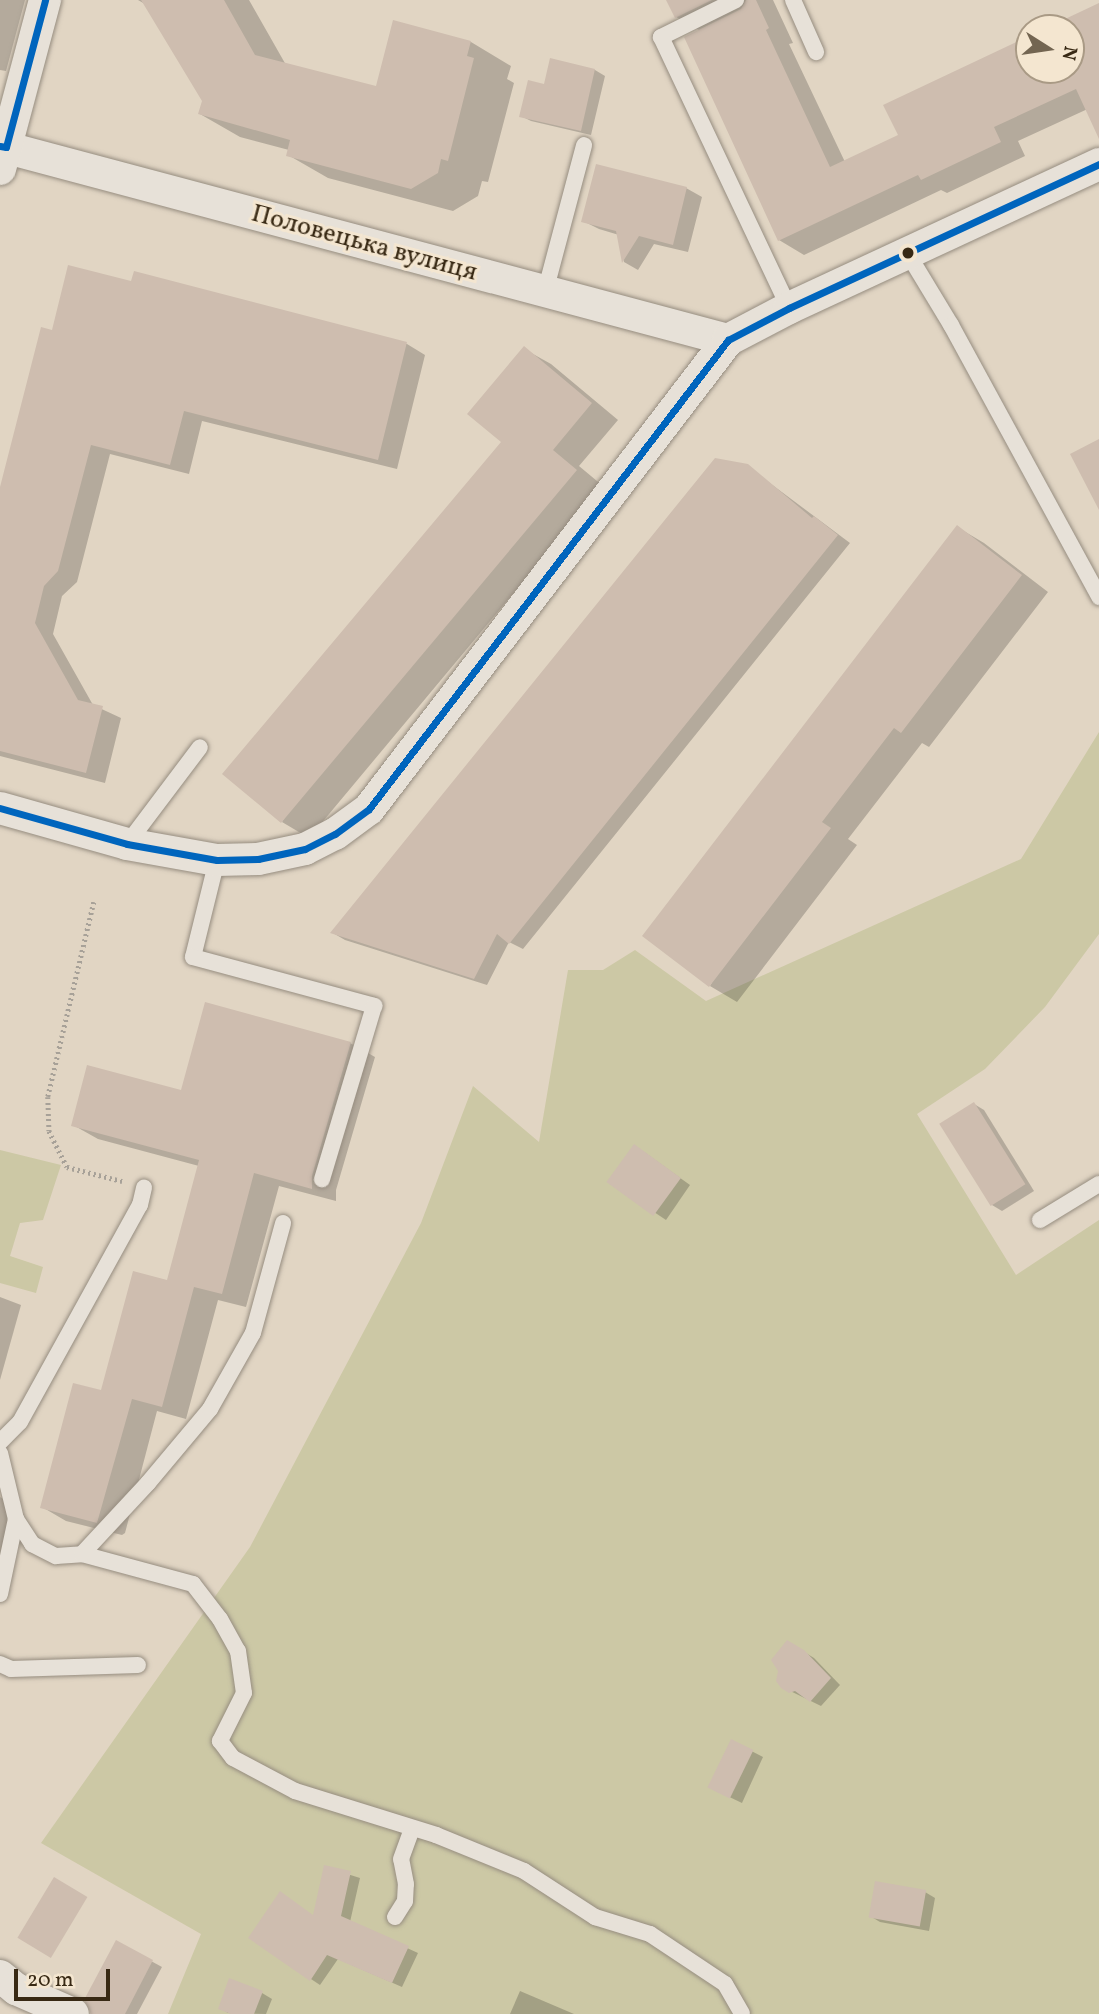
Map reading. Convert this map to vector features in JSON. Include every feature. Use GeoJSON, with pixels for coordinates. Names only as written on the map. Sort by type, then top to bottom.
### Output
{"type":"FeatureCollection","features":[{"type":"Feature","properties":{"kind":"street"},"geometry":{"type":"LineString","coordinates":[[2,154],[45,0]]}},
{"type":"Feature","properties":{"kind":"street","name":"Половецька вулиця"},"geometry":{"type":"LineString","coordinates":[[2,154],[729,340]]}},
{"type":"Feature","properties":{"kind":"street"},"geometry":{"type":"LineString","coordinates":[[0,808],[127,844],[217,860],[258,859],[304,849],[335,834],[369,809],[729,340],[789,308],[1099,164]]}},
{"type":"Feature","properties":{"kind":"street"},"geometry":{"type":"LineString","coordinates":[[0,1976],[16,1989],[73,2014]]}},
{"type":"Feature","properties":{"kind":"lane"},"geometry":{"type":"LineString","coordinates":[[736,0],[661,37],[789,308]]}},
{"type":"Feature","properties":{"kind":"lane"},"geometry":{"type":"LineString","coordinates":[[793,0],[816,52]]}},
{"type":"Feature","properties":{"kind":"lane"},"geometry":{"type":"LineString","coordinates":[[545,292],[584,145]]}},
{"type":"Feature","properties":{"kind":"lane"},"geometry":{"type":"LineString","coordinates":[[908,254],[951,326],[1099,597]]}},
{"type":"Feature","properties":{"kind":"lane"},"geometry":{"type":"LineString","coordinates":[[127,844],[200,747]]}},
{"type":"Feature","properties":{"kind":"lane"},"geometry":{"type":"LineString","coordinates":[[217,860],[193,957],[374,1006],[322,1179]]}},
{"type":"Feature","properties":{"kind":"lane"},"geometry":{"type":"LineString","coordinates":[[1040,1220],[1099,1184]]}},
{"type":"Feature","properties":{"kind":"lane"},"geometry":{"type":"LineString","coordinates":[[0,1442],[20,1422],[140,1205],[144,1187]]}},
{"type":"Feature","properties":{"kind":"lane"},"geometry":{"type":"LineString","coordinates":[[82,1554],[149,1483],[210,1409],[253,1333],[283,1223]]}},
{"type":"Feature","properties":{"kind":"lane"},"geometry":{"type":"LineString","coordinates":[[0,1453],[16,1519],[32,1544],[56,1556],[82,1554],[193,1584],[220,1619],[238,1651],[244,1693],[220,1741],[233,1758],[295,1791],[412,1828],[524,1871],[595,1917],[650,1934],[725,1984],[742,2014]]}},
{"type":"Feature","properties":{"kind":"lane"},"geometry":{"type":"LineString","coordinates":[[0,1594],[16,1519]]}},
{"type":"Feature","properties":{"kind":"lane"},"geometry":{"type":"LineString","coordinates":[[0,1664],[11,1669],[138,1665]]}},
{"type":"Feature","properties":{"kind":"lane"},"geometry":{"type":"LineString","coordinates":[[395,1917],[405,1901],[406,1884],[401,1859],[412,1828]]}},
{"type":"Feature","properties":{"kind":"path"},"geometry":{"type":"LineString","coordinates":[[94,902],[48,1097],[49,1131],[67,1167],[144,1187]]}},
{"type":"Feature","properties":{"kind":"shaded area"},"geometry":{"type":"Polygon","coordinates":[[[1099,732],[1099,934],[1045,1007],[985,1069],[917,1114],[1016,1275],[1099,1220],[1099,2014],[168,2014],[201,1934],[41,1843],[250,1547],[421,1223],[473,1086],[539,1142],[568,970],[603,970],[635,950],[706,1001],[1021,859],[1099,732]]]}},
{"type":"Feature","properties":{"kind":"shaded area"},"geometry":{"type":"Polygon","coordinates":[[[0,1150],[61,1165],[43,1220],[20,1223],[10,1256],[43,1267],[36,1293],[0,1283],[0,1150]]]}},
{"type":"Feature","properties":{"kind":"building"},"geometry":{"type":"Polygon","coordinates":[[[141,0],[224,0],[255,55],[376,86],[393,20],[471,41],[467,56],[474,58],[448,161],[441,159],[438,173],[411,189],[286,156],[290,140],[198,114],[202,101],[141,0]]]}},
{"type":"Feature","properties":{"kind":"building"},"geometry":{"type":"Polygon","coordinates":[[[666,0],[712,0],[675,18],[666,0]]]}},
{"type":"Feature","properties":{"kind":"building"},"geometry":{"type":"Polygon","coordinates":[[[746,0],[756,0],[769,28],[766,30],[830,167],[898,135],[883,105],[1015,43],[1015,84],[1085,84],[1085,14],[1076,14],[1099,3],[1099,139],[1076,89],[994,127],[1001,142],[921,180],[918,175],[778,241],[684,37],[741,9],[746,0]]]}},
{"type":"Feature","properties":{"kind":"building"},"geometry":{"type":"Polygon","coordinates":[[[550,58],[595,69],[581,131],[519,117],[528,80],[544,84],[550,58]]]}},
{"type":"Feature","properties":{"kind":"building"},"geometry":{"type":"Polygon","coordinates":[[[596,164],[687,187],[673,245],[639,236],[622,263],[616,231],[581,222],[596,164]]]}},
{"type":"Feature","properties":{"kind":"building"},"geometry":{"type":"Polygon","coordinates":[[[68,265],[131,281],[134,271],[407,342],[378,460],[184,411],[170,465],[91,445],[58,571],[44,586],[35,623],[78,700],[103,706],[86,773],[0,751],[0,487],[41,327],[52,330],[68,265]]]}},
{"type":"Feature","properties":{"kind":"building"},"geometry":{"type":"Polygon","coordinates":[[[524,346],[592,403],[553,450],[577,470],[281,823],[222,774],[501,442],[467,414],[524,346]]]}},
{"type":"Feature","properties":{"kind":"building"},"geometry":{"type":"Polygon","coordinates":[[[1099,439],[1099,510],[1070,454],[1099,439]]]}},
{"type":"Feature","properties":{"kind":"building"},"geometry":{"type":"Polygon","coordinates":[[[715,458],[748,464],[812,518],[814,516],[838,535],[509,944],[497,934],[474,979],[330,933],[715,458]]]}},
{"type":"Feature","properties":{"kind":"building"},"geometry":{"type":"Polygon","coordinates":[[[957,525],[1022,575],[901,733],[894,728],[822,822],[831,828],[709,987],[642,936],[957,525]]]}},
{"type":"Feature","properties":{"kind":"building"},"geometry":{"type":"Polygon","coordinates":[[[205,1002],[351,1042],[312,1176],[312,1189],[254,1173],[222,1294],[194,1287],[162,1407],[132,1399],[97,1523],[40,1508],[73,1383],[101,1390],[133,1271],[167,1280],[199,1160],[71,1126],[87,1065],[181,1090],[205,1002]]]}},
{"type":"Feature","properties":{"kind":"building"},"geometry":{"type":"Polygon","coordinates":[[[974,1102],[1025,1184],[991,1206],[939,1124],[974,1102]]]}},
{"type":"Feature","properties":{"kind":"building"},"geometry":{"type":"Polygon","coordinates":[[[634,1144],[681,1178],[653,1216],[606,1182],[634,1144]]]}},
{"type":"Feature","properties":{"kind":"building"},"geometry":{"type":"Polygon","coordinates":[[[787,1640],[804,1650],[831,1678],[810,1702],[795,1691],[789,1693],[776,1681],[778,1671],[771,1660],[787,1640]]]}},
{"type":"Feature","properties":{"kind":"building"},"geometry":{"type":"Polygon","coordinates":[[[731,1739],[753,1750],[730,1798],[707,1788],[731,1739]]]}},
{"type":"Feature","properties":{"kind":"building"},"geometry":{"type":"Polygon","coordinates":[[[324,1865],[351,1871],[341,1916],[409,1946],[392,1983],[327,1955],[310,1981],[248,1938],[280,1891],[313,1915],[324,1865]]]}},
{"type":"Feature","properties":{"kind":"building"},"geometry":{"type":"Polygon","coordinates":[[[54,1877],[87,1897],[51,1958],[17,1938],[54,1877]]]}},
{"type":"Feature","properties":{"kind":"building"},"geometry":{"type":"Polygon","coordinates":[[[875,1881],[926,1890],[920,1926],[869,1917],[875,1881]]]}},
{"type":"Feature","properties":{"kind":"building"},"geometry":{"type":"Polygon","coordinates":[[[116,1940],[153,1960],[125,2014],[91,2014],[84,2000],[116,1940]]]}},
{"type":"Feature","properties":{"kind":"building"},"geometry":{"type":"Polygon","coordinates":[[[229,1978],[263,1991],[254,2014],[231,2014],[218,2009],[229,1978]]]}},
{"type":"Feature","properties":{"kind":"transit line"},"geometry":{"type":"LineString","coordinates":[[0,146],[6,147],[45,0]]}},
{"type":"Feature","properties":{"kind":"transit line"},"geometry":{"type":"LineString","coordinates":[[0,808],[127,844],[217,860],[258,859],[305,849],[335,834],[369,809],[728,340],[789,308],[1099,164]]}}]}
